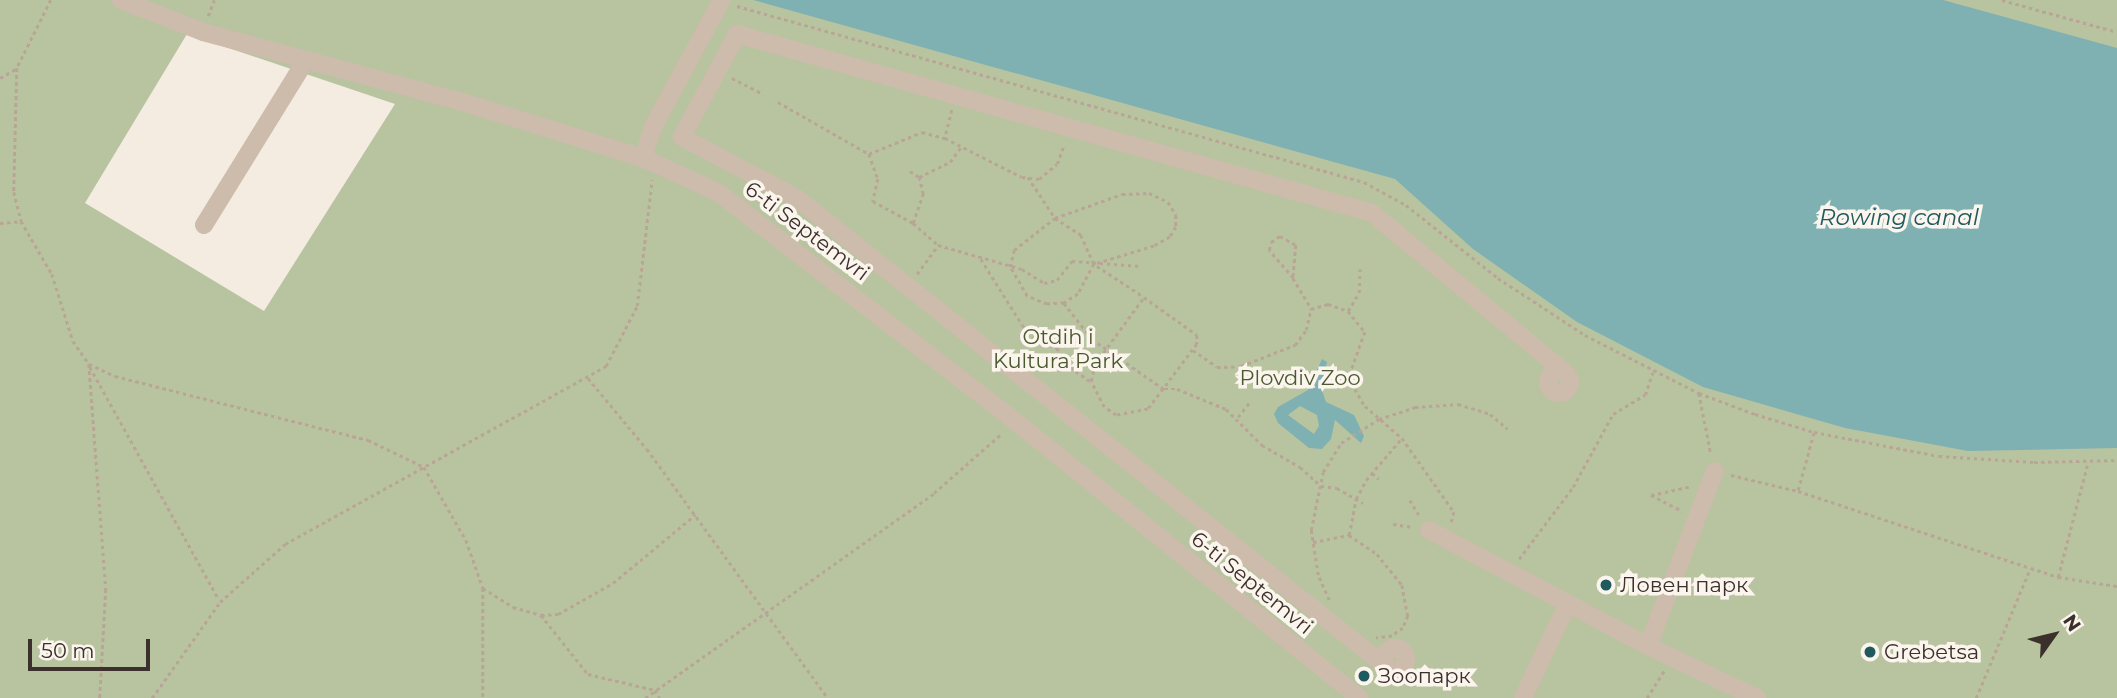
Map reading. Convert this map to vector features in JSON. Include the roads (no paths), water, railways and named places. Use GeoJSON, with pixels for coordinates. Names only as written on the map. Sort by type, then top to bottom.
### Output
{"type":"FeatureCollection","features":[{"type":"Feature","properties":{"kind":"street","name":"6-ti Septemvri"},"geometry":{"type":"LineString","coordinates":[[121,0],[175,24],[648,160],[749,213],[1015,421],[1359,698]]}},
{"type":"Feature","properties":{"kind":"street"},"geometry":{"type":"LineString","coordinates":[[648,160],[654,125],[721,1]]}},
{"type":"Feature","properties":{"kind":"street"},"geometry":{"type":"LineString","coordinates":[[709,24],[1069,129],[1372,213],[1566,373]]}},
{"type":"Feature","properties":{"kind":"street"},"geometry":{"type":"LineString","coordinates":[[737,34],[682,137],[798,199],[1388,668]]}},
{"type":"Feature","properties":{"kind":"street"},"geometry":{"type":"LineString","coordinates":[[204,225],[306,60]]}},
{"type":"Feature","properties":{"kind":"street"},"geometry":{"type":"LineString","coordinates":[[1648,646],[1713,477]]}},
{"type":"Feature","properties":{"kind":"street"},"geometry":{"type":"LineString","coordinates":[[1429,530],[1508,575],[1757,698]]}},
{"type":"Feature","properties":{"kind":"street"},"geometry":{"type":"LineString","coordinates":[[1523,698],[1567,605]]}},
{"type":"Feature","properties":{"kind":"water","name":"Rowing canal"},"geometry":{"type":"Polygon","coordinates":[[[753,0],[1943,0],[2117,48],[2117,448],[1968,451],[1845,428],[1703,387],[1577,322],[1473,249],[1395,179],[753,0]]]}},
{"type":"Feature","properties":{"kind":"water"},"geometry":{"type":"Polygon","coordinates":[[[1322,359],[1327,362],[1321,388],[1326,402],[1354,415],[1364,436],[1361,443],[1335,420],[1331,439],[1322,449],[1309,448],[1278,423],[1274,414],[1278,407],[1308,390],[1322,359]],[[1300,406],[1288,415],[1314,434],[1319,426],[1317,415],[1300,406]]]}},
{"type":"Feature","properties":{"kind":"place","name":"Ловен парк"},"geometry":{"type":"Point","coordinates":[1606,585]}},
{"type":"Feature","properties":{"kind":"place","name":"Grebetsa"},"geometry":{"type":"Point","coordinates":[1870,652]}},
{"type":"Feature","properties":{"kind":"place","name":"Зоопарк"},"geometry":{"type":"Point","coordinates":[1364,676]}},
{"type":"Feature","properties":{"kind":"park label","name":"Otdih i Kultura Park"},"geometry":{"type":"Point","coordinates":[1058,349]}},
{"type":"Feature","properties":{"kind":"park label","name":"Plovdiv Zoo"},"geometry":{"type":"Point","coordinates":[1300,378]}}]}
